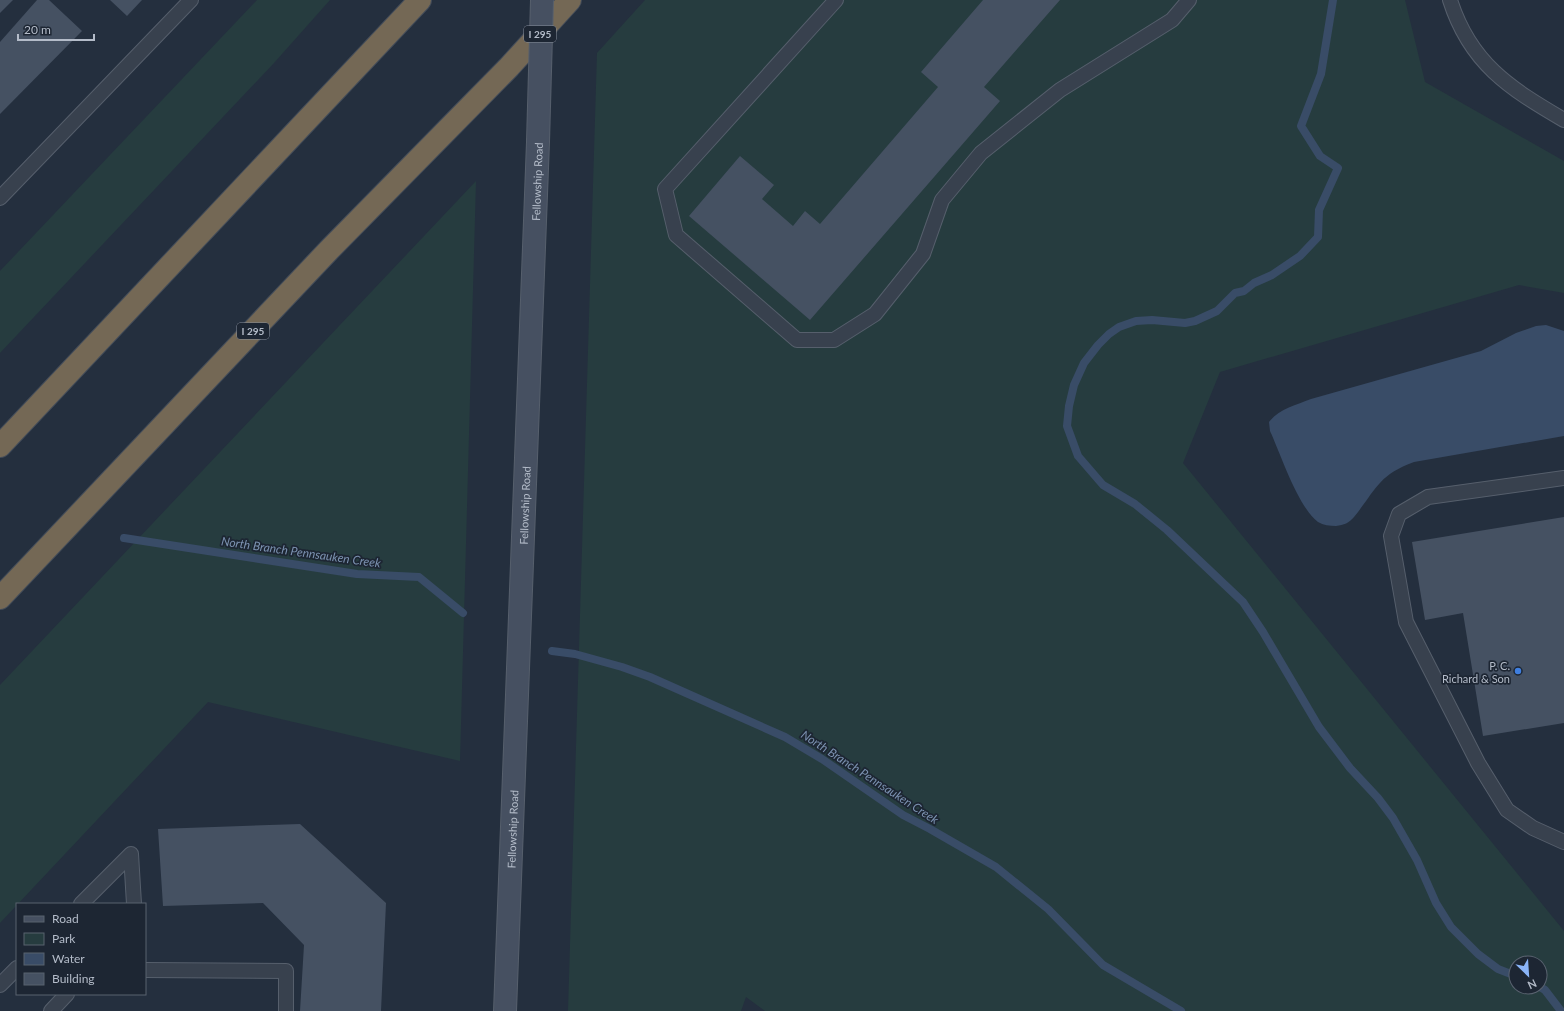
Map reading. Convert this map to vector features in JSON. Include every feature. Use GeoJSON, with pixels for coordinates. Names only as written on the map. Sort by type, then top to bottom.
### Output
{"type":"FeatureCollection","features":[{"type":"Feature","properties":{"kind":"highway"},"geometry":{"type":"LineString","coordinates":[[0,446],[420,0]]}},
{"type":"Feature","properties":{"kind":"highway","name":"I 295"},"geometry":{"type":"LineString","coordinates":[[0,598],[329,250],[509,67],[570,0]]}},
{"type":"Feature","properties":{"kind":"street","name":"Fellowship Road"},"geometry":{"type":"LineString","coordinates":[[505,1011],[542,0]]}},
{"type":"Feature","properties":{"kind":"lane"},"geometry":{"type":"LineString","coordinates":[[0,198],[192,0]]}},
{"type":"Feature","properties":{"kind":"lane"},"geometry":{"type":"LineString","coordinates":[[836,0],[665,189],[676,235],[797,340],[834,340],[875,314],[923,254],[942,200],[981,153],[1060,90],[1172,20],[1189,0]]}},
{"type":"Feature","properties":{"kind":"lane"},"geometry":{"type":"LineString","coordinates":[[1450,0],[1456,18],[1479,57],[1502,81],[1534,103],[1564,120]]}},
{"type":"Feature","properties":{"kind":"lane"},"geometry":{"type":"LineString","coordinates":[[1564,478],[1428,497],[1399,514],[1391,536],[1406,622],[1478,763],[1507,810],[1533,828],[1564,842]]}},
{"type":"Feature","properties":{"kind":"lane"},"geometry":{"type":"LineString","coordinates":[[82,903],[131,854],[134,903]]}},
{"type":"Feature","properties":{"kind":"lane"},"geometry":{"type":"LineString","coordinates":[[0,985],[16,969]]}},
{"type":"Feature","properties":{"kind":"lane"},"geometry":{"type":"LineString","coordinates":[[146,970],[286,971],[286,1011]]}},
{"type":"Feature","properties":{"kind":"lane"},"geometry":{"type":"LineString","coordinates":[[51,1011],[66,995]]}},
{"type":"Feature","properties":{"kind":"green space"},"geometry":{"type":"Polygon","coordinates":[[[257,0],[330,0],[274,63],[0,353],[0,271],[257,0]]]}},
{"type":"Feature","properties":{"kind":"green space"},"geometry":{"type":"Polygon","coordinates":[[[645,0],[1405,0],[1425,82],[1564,161],[1564,293],[1519,285],[1220,372],[1183,463],[1564,931],[1564,1011],[765,1011],[746,997],[741,1011],[568,1011],[597,53],[645,0]]]}},
{"type":"Feature","properties":{"kind":"green space"},"geometry":{"type":"Polygon","coordinates":[[[476,181],[460,761],[208,702],[19,903],[16,903],[16,906],[0,923],[0,685],[476,181]]]}},
{"type":"Feature","properties":{"kind":"water"},"geometry":{"type":"Polygon","coordinates":[[[1546,325],[1564,331],[1564,436],[1414,462],[1402,467],[1385,478],[1350,521],[1341,525],[1329,526],[1318,522],[1311,515],[1297,493],[1270,431],[1269,422],[1273,418],[1288,408],[1311,399],[1481,351],[1516,333],[1536,326],[1546,325]]]}},
{"type":"Feature","properties":{"kind":"building"},"geometry":{"type":"Polygon","coordinates":[[[0,0],[13,0],[0,13],[0,0]]]}},
{"type":"Feature","properties":{"kind":"building"},"geometry":{"type":"Polygon","coordinates":[[[37,0],[49,0],[82,31],[0,114],[0,42],[37,0]]]}},
{"type":"Feature","properties":{"kind":"building"},"geometry":{"type":"Polygon","coordinates":[[[110,0],[142,0],[127,16],[110,0]]]}},
{"type":"Feature","properties":{"kind":"building"},"geometry":{"type":"Polygon","coordinates":[[[983,0],[1060,0],[984,87],[1000,101],[810,320],[689,216],[740,156],[774,185],[762,199],[793,226],[805,211],[820,224],[938,87],[921,72],[983,0]]]}},
{"type":"Feature","properties":{"kind":"building","name":"P. C. Richard & Son"},"geometry":{"type":"Polygon","coordinates":[[[1564,517],[1564,723],[1483,736],[1463,613],[1425,620],[1412,542],[1564,517]]]}},
{"type":"Feature","properties":{"kind":"building"},"geometry":{"type":"Polygon","coordinates":[[[300,824],[386,903],[381,1011],[300,1011],[304,945],[263,903],[163,906],[158,829],[300,824]]]}},
{"type":"Feature","properties":{"kind":"waterway"},"geometry":{"type":"LineString","coordinates":[[1333,0],[1321,74],[1301,126],[1320,156],[1338,168],[1319,210],[1318,237],[1300,256],[1272,275],[1254,283],[1244,291],[1235,293],[1217,311],[1195,321],[1185,323],[1152,320],[1136,321],[1119,327],[1109,334],[1084,363],[1074,385],[1069,406],[1067,426],[1078,456],[1103,485],[1135,504],[1167,530],[1243,602],[1263,632],[1319,727],[1350,768],[1378,798],[1393,818],[1417,860],[1436,903],[1451,927],[1478,954],[1498,969],[1508,973]]}},
{"type":"Feature","properties":{"kind":"waterway","name":"North Branch Pennsauken Creek"},"geometry":{"type":"LineString","coordinates":[[124,538],[357,574],[419,577],[463,613]]}},
{"type":"Feature","properties":{"kind":"waterway","name":"North Branch Pennsauken Creek"},"geometry":{"type":"LineString","coordinates":[[552,651],[575,654],[622,667],[650,677],[785,737],[822,759],[903,815],[996,867],[1048,909],[1103,965],[1181,1011]]}},
{"type":"Feature","properties":{"kind":"waterway"},"geometry":{"type":"LineString","coordinates":[[1548,994],[1561,1011]]}},
{"type":"Feature","properties":{"kind":"place","name":"P. C. Richard & Son"},"geometry":{"type":"Point","coordinates":[1518,671]}}]}
